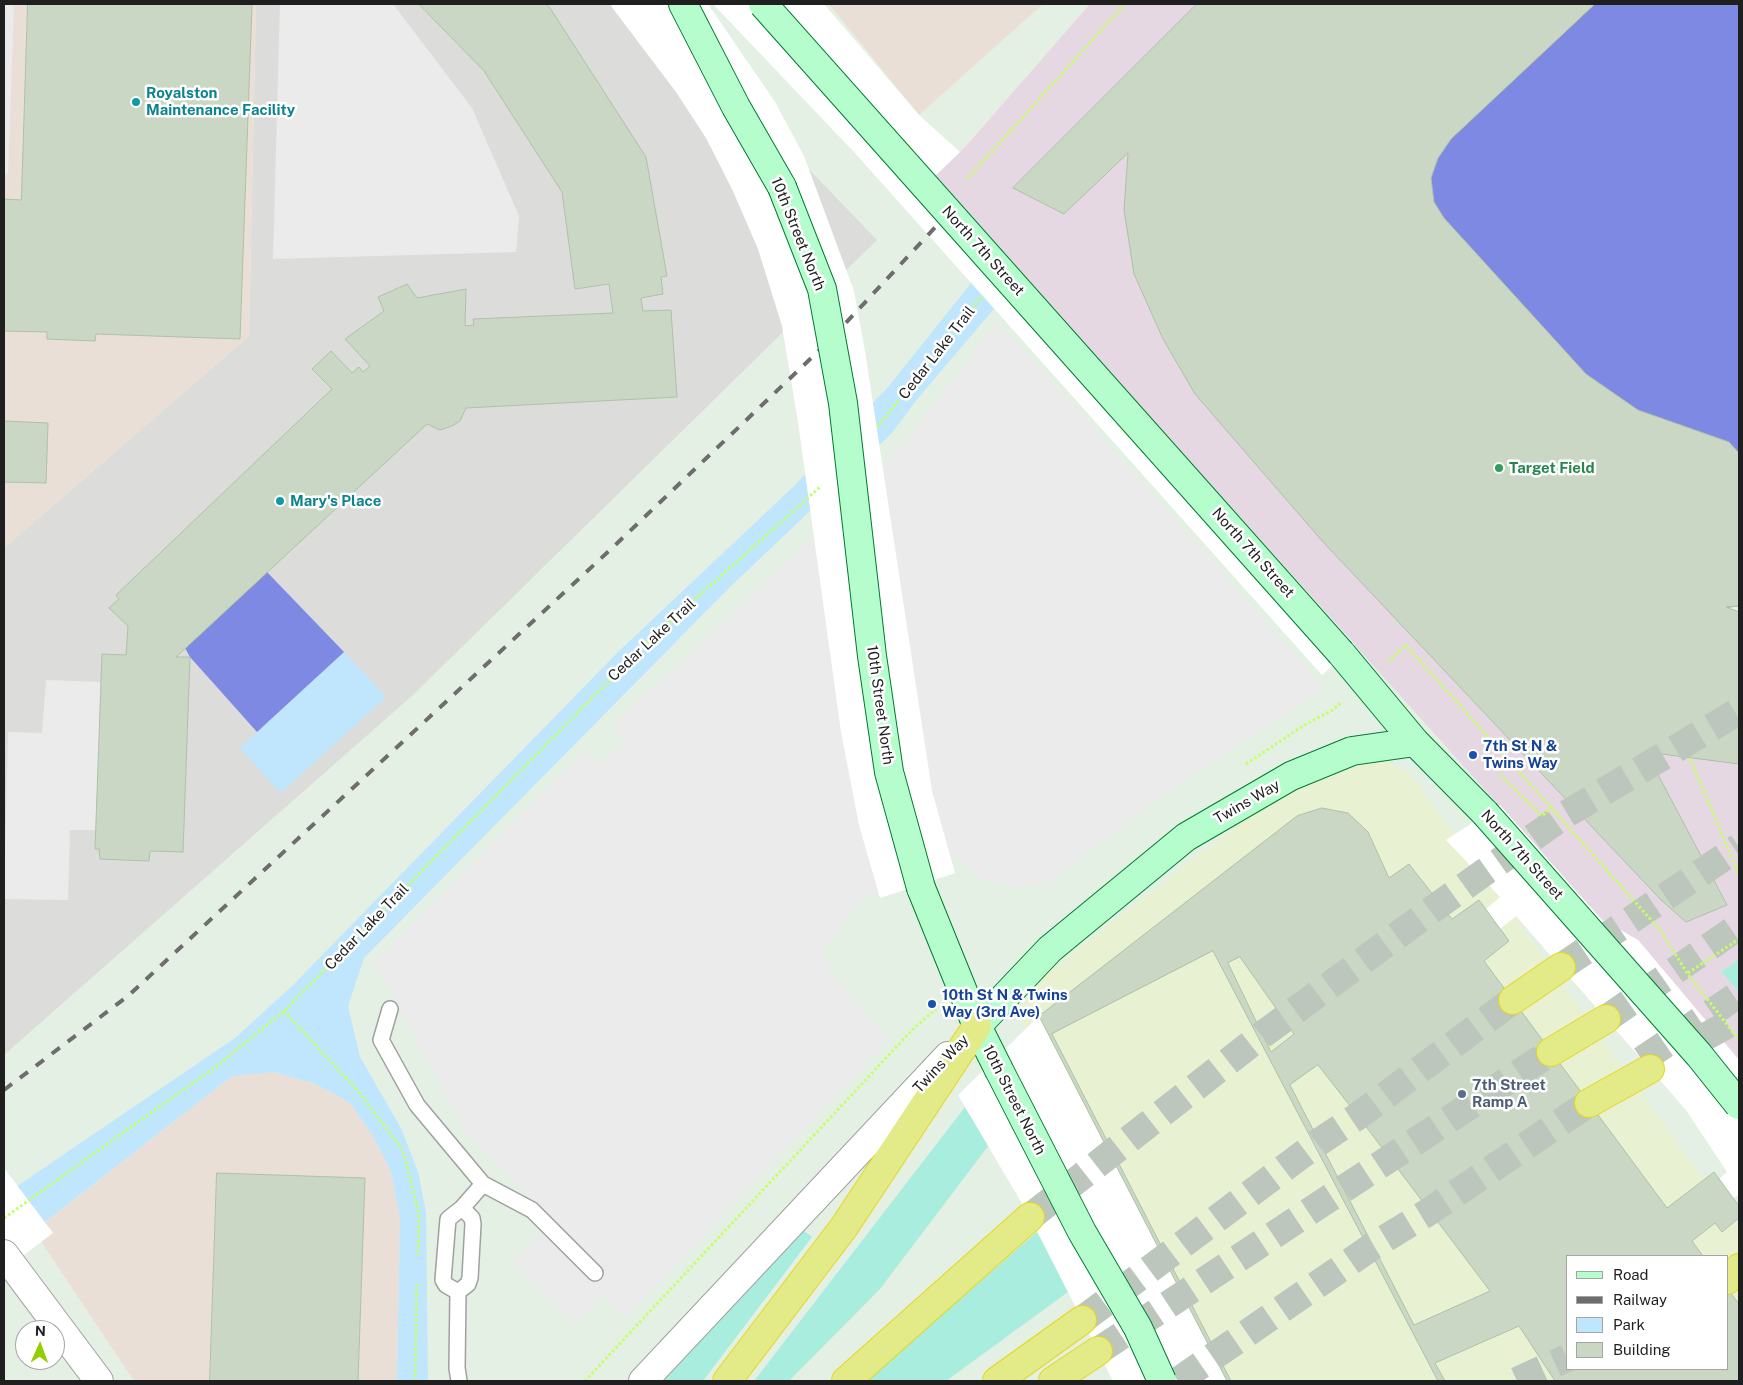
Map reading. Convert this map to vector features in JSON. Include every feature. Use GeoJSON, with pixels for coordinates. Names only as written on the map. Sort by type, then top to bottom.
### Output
{"type":"FeatureCollection","features":[{"type":"Feature","properties":{"kind":"highway"},"geometry":{"type":"LineString","coordinates":[[1513,1000],[1560,967]]}},
{"type":"Feature","properties":{"kind":"highway"},"geometry":{"type":"LineString","coordinates":[[1551,1052],[1606,1019]]}},
{"type":"Feature","properties":{"kind":"highway"},"geometry":{"type":"LineString","coordinates":[[728,1381],[844,1227],[977,1026]]}},
{"type":"Feature","properties":{"kind":"highway"},"geometry":{"type":"LineString","coordinates":[[1589,1102],[1646,1065]]}},
{"type":"Feature","properties":{"kind":"highway"},"geometry":{"type":"LineString","coordinates":[[846,1381],[1030,1217]]}},
{"type":"Feature","properties":{"kind":"highway"},"geometry":{"type":"LineString","coordinates":[[1728,1280],[1739,1268]]}},
{"type":"Feature","properties":{"kind":"highway"},"geometry":{"type":"LineString","coordinates":[[997,1381],[1082,1320]]}},
{"type":"Feature","properties":{"kind":"highway"},"geometry":{"type":"LineString","coordinates":[[1053,1381],[1098,1351]]}},
{"type":"Feature","properties":{"kind":"main road","name":"10th Street North"},"geometry":{"type":"LineString","coordinates":[[683,4],[736,107],[782,188],[822,289],[843,403],[872,656],[889,772],[920,888],[977,1026],[1082,1232],[1138,1328],[1162,1381]]}},
{"type":"Feature","properties":{"kind":"main road","name":"North 7th Street"},"geometry":{"type":"LineString","coordinates":[[763,4],[1341,654],[1415,742],[1485,813],[1699,1055],[1739,1105]]}},
{"type":"Feature","properties":{"kind":"main road","name":"Twins Way"},"geometry":{"type":"LineString","coordinates":[[977,1026],[1050,949],[1186,837],[1300,772],[1352,751],[1415,742]]}},
{"type":"Feature","properties":{"kind":"street","name":"Twins Way"},"geometry":{"type":"LineString","coordinates":[[643,1381],[977,1026]]}},
{"type":"Feature","properties":{"kind":"street"},"geometry":{"type":"LineString","coordinates":[[8,1259],[99,1381]]}},
{"type":"Feature","properties":{"kind":"lane"},"geometry":{"type":"LineString","coordinates":[[390,1010],[381,1040],[417,1104],[483,1184],[532,1210],[595,1273]]}},
{"type":"Feature","properties":{"kind":"lane"},"geometry":{"type":"LineString","coordinates":[[458,1292],[446,1285],[443,1272],[446,1227],[452,1214],[462,1208],[483,1184]]}},
{"type":"Feature","properties":{"kind":"lane"},"geometry":{"type":"LineString","coordinates":[[458,1292],[468,1284],[470,1278],[473,1224],[472,1218],[462,1208]]}},
{"type":"Feature","properties":{"kind":"lane"},"geometry":{"type":"LineString","coordinates":[[458,1292],[457,1368],[459,1381]]}},
{"type":"Feature","properties":{"kind":"path"},"geometry":{"type":"LineString","coordinates":[[968,178],[1125,4]]}},
{"type":"Feature","properties":{"kind":"path","name":"Cedar Lake Trail"},"geometry":{"type":"LineString","coordinates":[[872,433],[986,291]]}},
{"type":"Feature","properties":{"kind":"path","name":"Cedar Lake Trail"},"geometry":{"type":"LineString","coordinates":[[4,1218],[218,1065],[284,1011],[642,647],[822,486]]}},
{"type":"Feature","properties":{"kind":"path"},"geometry":{"type":"LineString","coordinates":[[1406,645],[1661,931],[1687,973],[1739,1040]]}},
{"type":"Feature","properties":{"kind":"path"},"geometry":{"type":"LineString","coordinates":[[1690,758],[1739,874]]}},
{"type":"Feature","properties":{"kind":"path"},"geometry":{"type":"LineString","coordinates":[[1500,775],[1542,816],[1552,807]]}},
{"type":"Feature","properties":{"kind":"path"},"geometry":{"type":"LineString","coordinates":[[1687,973],[1739,939]]}},
{"type":"Feature","properties":{"kind":"path"},"geometry":{"type":"LineString","coordinates":[[284,1011],[358,1092],[403,1150],[419,1214],[418,1263]]}},
{"type":"Feature","properties":{"kind":"path"},"geometry":{"type":"LineString","coordinates":[[585,1381],[927,1016]]}},
{"type":"Feature","properties":{"kind":"path"},"geometry":{"type":"LineString","coordinates":[[415,1381],[417,1283]]}},
{"type":"Feature","properties":{"kind":"shaded area","name":"Royalston Maintenance Facility"},"geometry":{"type":"Polygon","coordinates":[[[4,4],[256,4],[249,336],[4,548],[4,4]]]}},
{"type":"Feature","properties":{"kind":"shaded area"},"geometry":{"type":"Polygon","coordinates":[[[4,4],[14,4],[8,174],[4,174],[4,4]]]}},
{"type":"Feature","properties":{"kind":"shaded area"},"geometry":{"type":"Polygon","coordinates":[[[256,4],[650,4],[877,240],[413,695],[4,1055],[4,548],[249,336],[256,4]]]}},
{"type":"Feature","properties":{"kind":"shaded area"},"geometry":{"type":"Polygon","coordinates":[[[280,4],[393,4],[472,108],[519,216],[516,252],[273,259],[280,4]]]}},
{"type":"Feature","properties":{"kind":"shaded area"},"geometry":{"type":"Polygon","coordinates":[[[829,4],[1043,4],[919,115],[829,4]]]}},
{"type":"Feature","properties":{"kind":"shaded area"},"geometry":{"type":"Polygon","coordinates":[[[1090,4],[1197,4],[1014,188],[1064,214],[1128,153],[1124,210],[1134,274],[1163,339],[1195,394],[1323,542],[1661,900],[1686,922],[1726,905],[1646,752],[1739,764],[1739,959],[1721,972],[1739,992],[1739,1060],[1638,940],[1601,919],[934,177],[966,146],[1090,4]]]}},
{"type":"Feature","properties":{"kind":"shaded area","name":"Target Field"},"geometry":{"type":"Polygon","coordinates":[[[1197,4],[1739,4],[1739,606],[1727,608],[1739,612],[1739,764],[1646,753],[1727,905],[1686,922],[1661,900],[1323,542],[1195,394],[1163,339],[1134,274],[1124,210],[1128,153],[1064,214],[1013,188],[1197,4]]]}},
{"type":"Feature","properties":{"kind":"shaded area"},"geometry":{"type":"Polygon","coordinates":[[[997,322],[1067,398],[1324,688],[1157,799],[1050,882],[1017,889],[983,880],[959,857],[864,898],[823,949],[833,975],[889,1040],[627,1317],[603,1296],[574,1324],[513,1264],[552,1219],[464,1131],[386,982],[371,965],[585,750],[600,763],[624,742],[610,728],[822,528],[911,435],[997,322]]]}},
{"type":"Feature","properties":{"kind":"shaded area"},"geometry":{"type":"Polygon","coordinates":[[[267,572],[344,652],[257,732],[190,657],[185,648],[267,572]]]}},
{"type":"Feature","properties":{"kind":"shaded area"},"geometry":{"type":"Polygon","coordinates":[[[46,680],[101,682],[96,830],[70,830],[68,900],[4,899],[8,732],[42,733],[46,680]]]}},
{"type":"Feature","properties":{"kind":"shaded area","name":"7th Street Ramp A"},"geometry":{"type":"Polygon","coordinates":[[[1354,760],[1387,761],[1413,777],[1739,1228],[1739,1381],[1206,1381],[1016,1012],[1017,1000],[1028,988],[1307,772],[1354,760]]]}},
{"type":"Feature","properties":{"kind":"shaded area"},"geometry":{"type":"Polygon","coordinates":[[[1739,959],[1739,992],[1721,972],[1739,959]]]}},
{"type":"Feature","properties":{"kind":"shaded area"},"geometry":{"type":"Polygon","coordinates":[[[252,1072],[273,1072],[316,1084],[350,1103],[373,1136],[391,1172],[400,1217],[397,1381],[134,1381],[34,1231],[232,1076],[252,1072]]]}},
{"type":"Feature","properties":{"kind":"shaded area"},"geometry":{"type":"Polygon","coordinates":[[[965,1107],[989,1145],[880,1289],[789,1381],[754,1381],[965,1107]]]}},
{"type":"Feature","properties":{"kind":"shaded area"},"geometry":{"type":"Polygon","coordinates":[[[803,1230],[812,1237],[703,1381],[660,1381],[803,1230]]]}},
{"type":"Feature","properties":{"kind":"shaded area"},"geometry":{"type":"Polygon","coordinates":[[[1037,1232],[1068,1292],[946,1381],[866,1381],[1037,1232]]]}},
{"type":"Feature","properties":{"kind":"green space"},"geometry":{"type":"Polygon","coordinates":[[[1003,243],[1027,270],[919,397],[891,434],[729,588],[364,958],[348,1006],[360,1057],[401,1128],[418,1172],[426,1212],[428,1381],[397,1381],[400,1217],[391,1172],[373,1136],[350,1103],[316,1084],[273,1072],[232,1076],[4,1254],[4,1195],[235,1038],[293,985],[618,652],[794,486],[889,386],[1003,243]]]}},
{"type":"Feature","properties":{"kind":"green space"},"geometry":{"type":"Polygon","coordinates":[[[344,652],[386,697],[281,793],[240,748],[344,652]]]}},
{"type":"Feature","properties":{"kind":"pier"},"geometry":{"type":"Polygon","coordinates":[[[613,4],[708,4],[775,102],[804,156],[854,291],[865,351],[932,791],[955,873],[880,898],[859,825],[841,732],[798,422],[782,326],[758,249],[732,189],[706,138],[676,92],[611,6],[613,4]]]}},
{"type":"Feature","properties":{"kind":"pier"},"geometry":{"type":"Polygon","coordinates":[[[713,4],[824,4],[919,115],[960,152],[934,177],[1355,645],[1322,675],[854,152],[713,4]]]}},
{"type":"Feature","properties":{"kind":"pier"},"geometry":{"type":"Polygon","coordinates":[[[1500,805],[1601,919],[1638,940],[1739,1060],[1739,1195],[1733,1198],[1719,1179],[1727,1172],[1686,1110],[1516,916],[1500,929],[1486,909],[1500,897],[1446,840],[1500,805]]]}},
{"type":"Feature","properties":{"kind":"pier"},"geometry":{"type":"Polygon","coordinates":[[[1039,1016],[1227,1381],[1113,1381],[1030,1217],[958,1095],[1039,1016]]]}},
{"type":"Feature","properties":{"kind":"pier"},"geometry":{"type":"Polygon","coordinates":[[[4,1168],[53,1233],[4,1270],[4,1168]]]}},
{"type":"Feature","properties":{"kind":"building","name":"Royalston Maintenance Facility"},"geometry":{"type":"Polygon","coordinates":[[[28,4],[252,4],[240,339],[96,334],[95,341],[47,339],[47,332],[4,331],[4,199],[21,200],[28,4]]]}},
{"type":"Feature","properties":{"kind":"building","name":"Mary's Place"},"geometry":{"type":"Polygon","coordinates":[[[419,4],[546,4],[550,8],[646,157],[667,276],[661,277],[663,294],[641,298],[643,311],[671,310],[677,397],[466,408],[460,421],[452,426],[440,430],[427,424],[176,657],[190,657],[183,852],[150,851],[149,861],[100,859],[99,849],[95,849],[102,654],[126,655],[128,626],[109,608],[119,599],[116,595],[332,389],[312,369],[331,351],[352,373],[359,367],[363,372],[370,366],[345,339],[384,311],[378,297],[407,284],[417,298],[466,289],[465,326],[474,325],[473,319],[613,313],[609,284],[575,289],[562,192],[484,71],[419,4]]]}},
{"type":"Feature","properties":{"kind":"building","name":"Target Field"},"geometry":{"type":"Polygon","coordinates":[[[1197,4],[1595,4],[1451,139],[1438,158],[1431,178],[1434,202],[1444,218],[1586,374],[1638,410],[1729,442],[1739,453],[1739,606],[1726,607],[1739,612],[1739,764],[1646,752],[1727,905],[1686,922],[1661,900],[1323,542],[1195,394],[1163,339],[1134,274],[1124,210],[1128,153],[1064,214],[1013,188],[1197,4]]]}},
{"type":"Feature","properties":{"kind":"building"},"geometry":{"type":"Polygon","coordinates":[[[4,421],[48,423],[46,483],[4,482],[4,421]]]}},
{"type":"Feature","properties":{"kind":"building","name":"7th Street Ramp A"},"geometry":{"type":"Polygon","coordinates":[[[1322,808],[1348,813],[1368,832],[1389,878],[1409,864],[1452,919],[1479,900],[1509,941],[1484,961],[1667,1208],[1714,1172],[1739,1206],[1739,1218],[1722,1232],[1715,1223],[1692,1241],[1702,1255],[1566,1255],[1566,1370],[1728,1370],[1728,1289],[1739,1304],[1739,1381],[1555,1381],[1519,1326],[1435,1363],[1445,1381],[1227,1381],[1039,1016],[1297,816],[1322,808]],[[1240,957],[1228,963],[1271,1052],[1294,1034],[1240,957]],[[1318,1065],[1290,1085],[1414,1325],[1490,1291],[1318,1065]]]}},
{"type":"Feature","properties":{"kind":"building"},"geometry":{"type":"Polygon","coordinates":[[[1213,951],[1438,1381],[1231,1381],[1052,1034],[1213,951]]]}},
{"type":"Feature","properties":{"kind":"building"},"geometry":{"type":"Polygon","coordinates":[[[217,1173],[365,1178],[358,1381],[210,1381],[217,1173]]]}},
{"type":"Feature","properties":{"kind":"tunnel"},"geometry":{"type":"LineString","coordinates":[[1030,1217],[1262,1035],[1563,816],[1739,711]]}},
{"type":"Feature","properties":{"kind":"tunnel"},"geometry":{"type":"LineString","coordinates":[[1561,967],[1739,847]]}},
{"type":"Feature","properties":{"kind":"tunnel"},"geometry":{"type":"LineString","coordinates":[[1606,1019],[1739,926]]}},
{"type":"Feature","properties":{"kind":"tunnel"},"geometry":{"type":"LineString","coordinates":[[1642,1060],[1739,994]]}},
{"type":"Feature","properties":{"kind":"tunnel"},"geometry":{"type":"LineString","coordinates":[[1082,1320],[1319,1142],[1358,1116],[1513,1000]]}},
{"type":"Feature","properties":{"kind":"tunnel"},"geometry":{"type":"LineString","coordinates":[[1703,1038],[1739,1018]]}},
{"type":"Feature","properties":{"kind":"tunnel"},"geometry":{"type":"LineString","coordinates":[[1098,1351],[1551,1052]]}},
{"type":"Feature","properties":{"kind":"tunnel"},"geometry":{"type":"LineString","coordinates":[[1178,1381],[1373,1246],[1430,1211],[1589,1103]]}},
{"type":"Feature","properties":{"kind":"tunnel"},"geometry":{"type":"LineString","coordinates":[[1517,1381],[1566,1358]]}},
{"type":"Feature","properties":{"kind":"railway"},"geometry":{"type":"LineString","coordinates":[[4,1090],[128,996],[610,550],[827,343],[957,204]]}},
{"type":"Feature","properties":{"kind":"place","name":"Royalston Maintenance Facility"},"geometry":{"type":"Point","coordinates":[136,102]}},
{"type":"Feature","properties":{"kind":"place","name":"Target Field"},"geometry":{"type":"Point","coordinates":[1499,468]}},
{"type":"Feature","properties":{"kind":"place","name":"Mary's Place"},"geometry":{"type":"Point","coordinates":[280,501]}},
{"type":"Feature","properties":{"kind":"place","name":"7th St N & Twins Way"},"geometry":{"type":"Point","coordinates":[1473,755]}},
{"type":"Feature","properties":{"kind":"place","name":"10th St N & Twins Way (3rd Ave)"},"geometry":{"type":"Point","coordinates":[932,1004]}},
{"type":"Feature","properties":{"kind":"place","name":"7th Street Ramp A"},"geometry":{"type":"Point","coordinates":[1462,1094]}}]}
